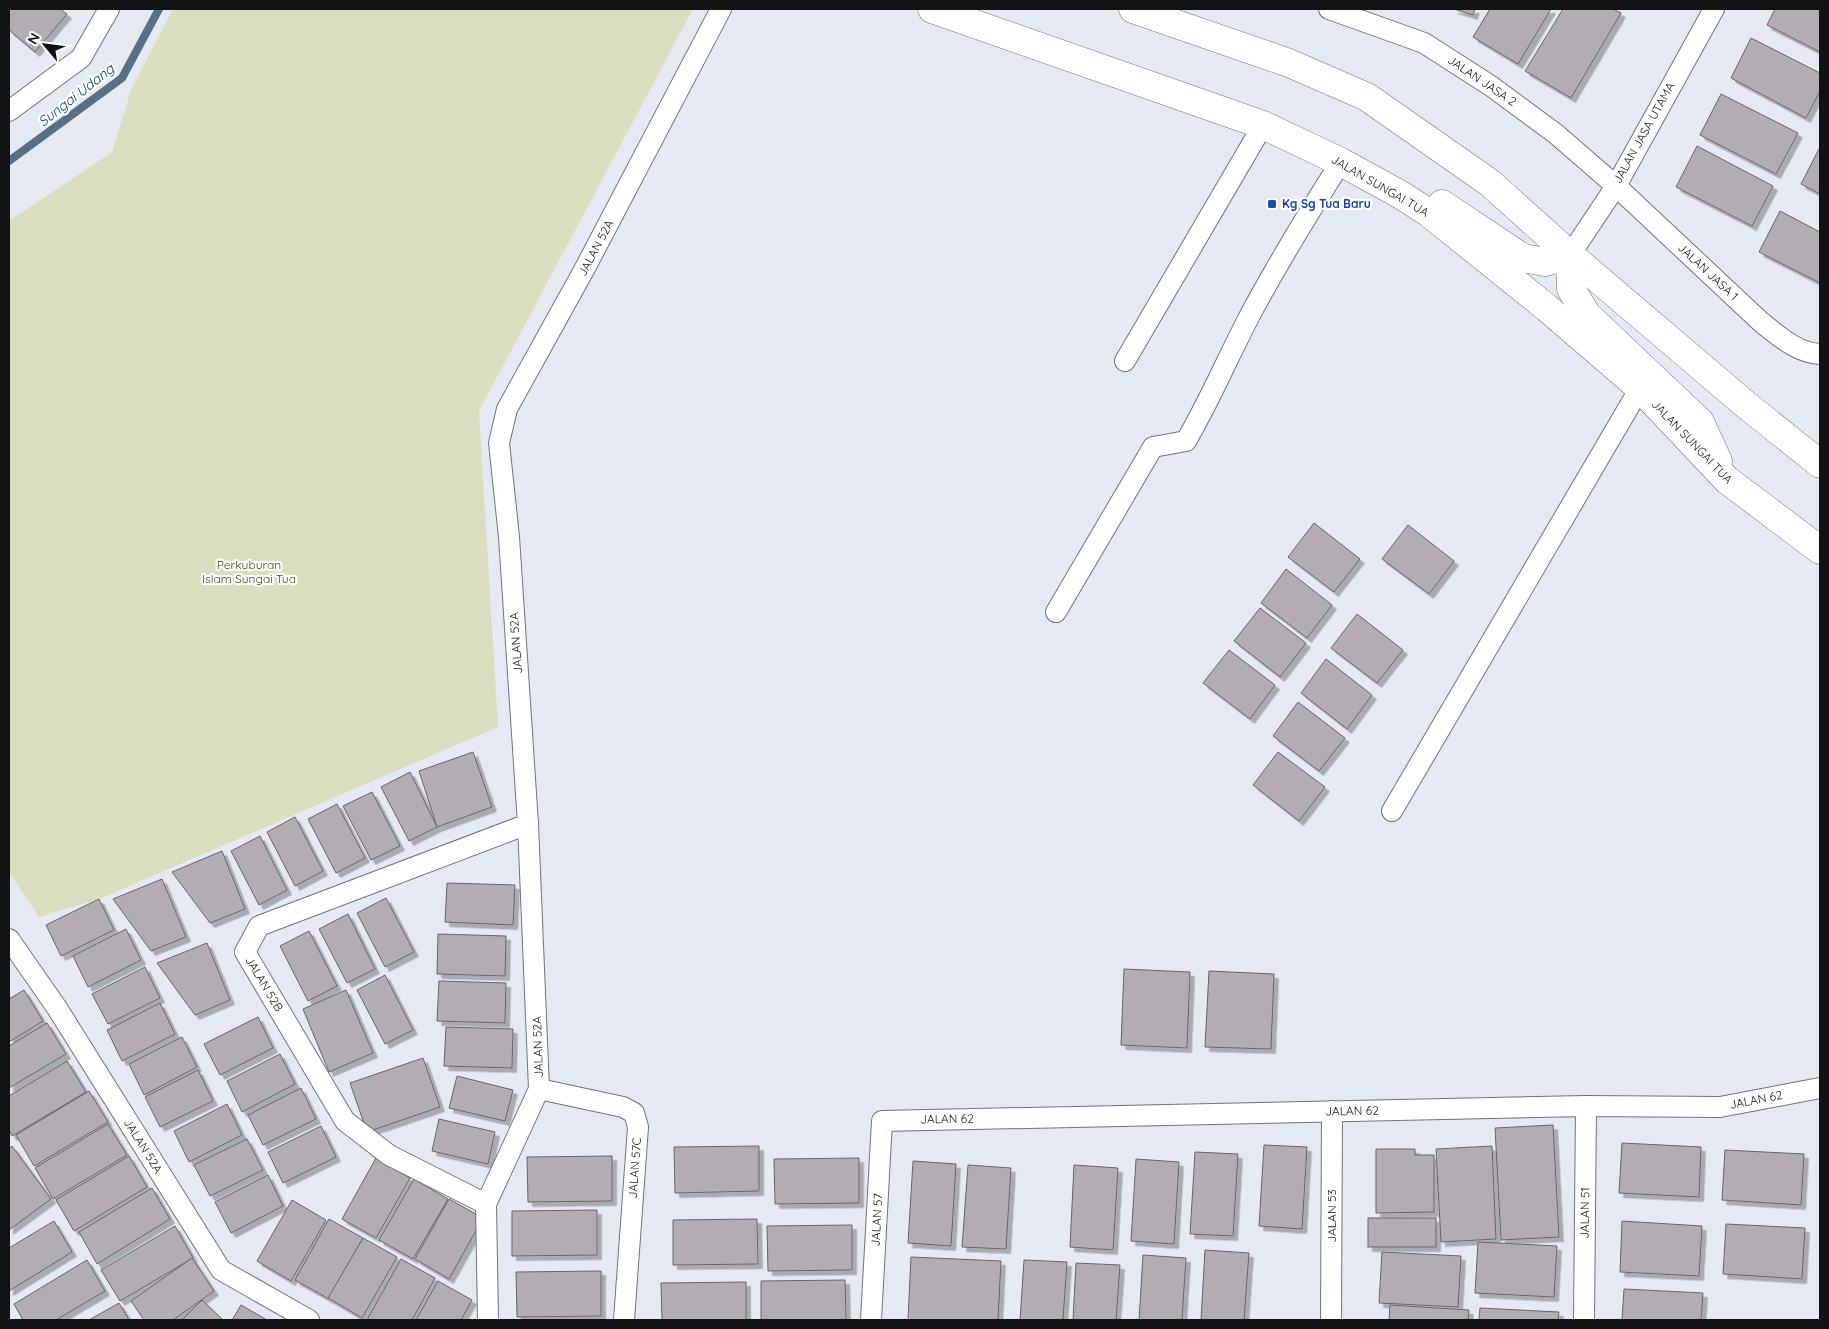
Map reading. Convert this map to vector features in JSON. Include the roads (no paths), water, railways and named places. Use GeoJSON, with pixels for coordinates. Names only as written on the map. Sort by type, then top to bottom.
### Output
{"type":"FeatureCollection","features":[{"type":"Feature","properties":{"kind":"main road","name":"JALAN SUNGAI TUA"},"geometry":{"type":"LineString","coordinates":[[932,9],[1263,125],[1341,162],[1429,214],[1547,308],[1640,388],[1727,480],[1820,550]]}},
{"type":"Feature","properties":{"kind":"main road"},"geometry":{"type":"LineString","coordinates":[[1133,9],[1289,63],[1367,98],[1470,168],[1745,404],[1820,464]]}},
{"type":"Feature","properties":{"kind":"main road"},"geometry":{"type":"LineString","coordinates":[[1370,179],[1427,194],[1523,258],[1545,262],[1570,255]]}},
{"type":"Feature","properties":{"kind":"main road"},"geometry":{"type":"LineString","coordinates":[[1570,255],[1571,289],[1587,315],[1700,422],[1727,480]]}},
{"type":"Feature","properties":{"kind":"street"},"geometry":{"type":"LineString","coordinates":[[9,111],[81,58],[109,9]]}},
{"type":"Feature","properties":{"kind":"street","name":"JALAN 52A"},"geometry":{"type":"LineString","coordinates":[[488,1320],[486,1204],[540,1088],[528,824],[510,547],[499,442],[507,409],[584,270],[721,9]]}},
{"type":"Feature","properties":{"kind":"street","name":"JALAN JASA 2"},"geometry":{"type":"LineString","coordinates":[[1330,9],[1424,43],[1492,86],[1556,134],[1616,186]]}},
{"type":"Feature","properties":{"kind":"street","name":"JALAN JASA UTAMA"},"geometry":{"type":"LineString","coordinates":[[1570,255],[1616,186],[1714,9]]}},
{"type":"Feature","properties":{"kind":"street"},"geometry":{"type":"LineString","coordinates":[[1125,361],[1263,125]]}},
{"type":"Feature","properties":{"kind":"street"},"geometry":{"type":"LineString","coordinates":[[1056,612],[1153,447],[1186,441],[1211,397],[1249,317],[1341,162]]}},
{"type":"Feature","properties":{"kind":"street","name":"JALAN JASA 1"},"geometry":{"type":"LineString","coordinates":[[1616,186],[1761,322],[1783,339],[1813,354]]}},
{"type":"Feature","properties":{"kind":"street"},"geometry":{"type":"LineString","coordinates":[[1392,811],[1640,388]]}},
{"type":"Feature","properties":{"kind":"street","name":"JALAN 52B"},"geometry":{"type":"LineString","coordinates":[[486,1204],[389,1155],[345,1121],[245,952],[259,926],[528,824]]}},
{"type":"Feature","properties":{"kind":"street","name":"JALAN 52A"},"geometry":{"type":"LineString","coordinates":[[9,939],[57,1008],[221,1270],[309,1320]]}},
{"type":"Feature","properties":{"kind":"street","name":"JALAN 57C"},"geometry":{"type":"LineString","coordinates":[[540,1088],[623,1106],[634,1113],[638,1127],[624,1320]]}},
{"type":"Feature","properties":{"kind":"street","name":"JALAN 62"},"geometry":{"type":"LineString","coordinates":[[882,1121],[1586,1106],[1720,1107],[1820,1089]]}},
{"type":"Feature","properties":{"kind":"street","name":"JALAN 51"},"geometry":{"type":"LineString","coordinates":[[1584,1320],[1586,1106]]}},
{"type":"Feature","properties":{"kind":"street","name":"JALAN 53"},"geometry":{"type":"LineString","coordinates":[[1331,1320],[1332,1111]]}},
{"type":"Feature","properties":{"kind":"street","name":"JALAN 57"},"geometry":{"type":"LineString","coordinates":[[871,1320],[882,1121]]}},
{"type":"Feature","properties":{"kind":"waterway","name":"Sungai Udang"},"geometry":{"type":"LineString","coordinates":[[9,161],[122,78],[159,9]]}},
{"type":"Feature","properties":{"kind":"place","name":"Kg Sg Tua Baru"},"geometry":{"type":"Point","coordinates":[1272,204]}},
{"type":"Feature","properties":{"kind":"park label","name":"Perkuburan Islam Sungai Tua"},"geometry":{"type":"Point","coordinates":[249,572]}}]}
